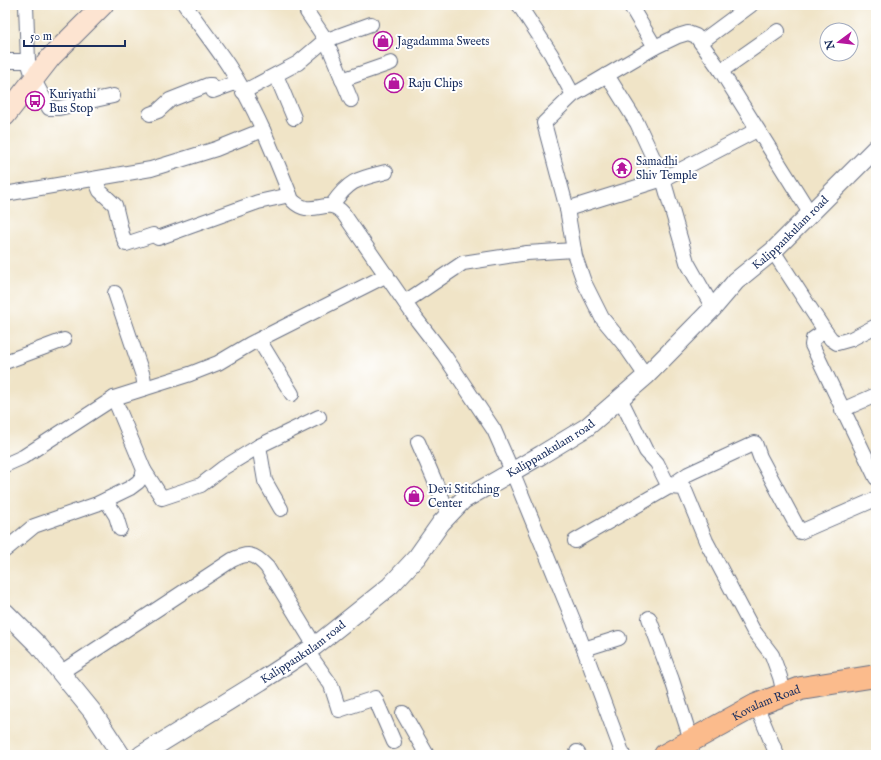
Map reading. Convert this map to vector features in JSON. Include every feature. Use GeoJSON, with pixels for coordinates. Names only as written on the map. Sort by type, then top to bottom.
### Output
{"type":"FeatureCollection","features":[{"type":"Feature","properties":{"kind":"main road"},"geometry":{"type":"LineString","coordinates":[[5,116],[51,57],[103,5]]}},
{"type":"Feature","properties":{"kind":"main road","name":"Kovalam Road"},"geometry":{"type":"LineString","coordinates":[[665,755],[756,705],[784,694],[801,688],[876,676]]}},
{"type":"Feature","properties":{"kind":"street"},"geometry":{"type":"LineString","coordinates":[[26,5],[28,61],[34,80],[49,108],[59,108],[113,96]]}},
{"type":"Feature","properties":{"kind":"street"},"geometry":{"type":"LineString","coordinates":[[185,5],[228,65],[263,130],[292,200],[295,203],[307,208],[332,205],[338,207],[417,320],[444,355],[494,430],[584,649],[623,755]]}},
{"type":"Feature","properties":{"kind":"street"},"geometry":{"type":"LineString","coordinates":[[519,5],[551,54],[573,95]]}},
{"type":"Feature","properties":{"kind":"street"},"geometry":{"type":"LineString","coordinates":[[630,5],[655,47]]}},
{"type":"Feature","properties":{"kind":"street"},"geometry":{"type":"LineString","coordinates":[[701,42],[751,5]]}},
{"type":"Feature","properties":{"kind":"street"},"geometry":{"type":"LineString","coordinates":[[307,12],[326,40],[351,100]]}},
{"type":"Feature","properties":{"kind":"street"},"geometry":{"type":"LineString","coordinates":[[150,114],[158,111],[170,100],[208,85],[211,85],[213,90],[240,87],[276,75],[298,63],[326,40],[371,24]]}},
{"type":"Feature","properties":{"kind":"street"},"geometry":{"type":"LineString","coordinates":[[720,71],[778,30]]}},
{"type":"Feature","properties":{"kind":"street"},"geometry":{"type":"LineString","coordinates":[[646,376],[626,347],[602,318],[584,282],[574,250],[567,209],[544,123],[573,95],[655,47],[688,33],[696,36],[701,42],[810,213]]}},
{"type":"Feature","properties":{"kind":"street"},"geometry":{"type":"LineString","coordinates":[[5,61],[28,61]]}},
{"type":"Feature","properties":{"kind":"street"},"geometry":{"type":"LineString","coordinates":[[342,80],[391,63]]}},
{"type":"Feature","properties":{"kind":"street"},"geometry":{"type":"LineString","coordinates":[[607,74],[637,123],[663,179],[687,262],[713,308]]}},
{"type":"Feature","properties":{"kind":"street"},"geometry":{"type":"LineString","coordinates":[[276,75],[294,118]]}},
{"type":"Feature","properties":{"kind":"street"},"geometry":{"type":"LineString","coordinates":[[5,194],[151,169],[216,149],[263,130]]}},
{"type":"Feature","properties":{"kind":"street"},"geometry":{"type":"LineString","coordinates":[[567,209],[663,179],[757,130]]}},
{"type":"Feature","properties":{"kind":"street","name":"Kalippankulam road"},"geometry":{"type":"LineString","coordinates":[[141,755],[261,681],[311,648],[390,586],[417,557],[441,523],[463,500],[588,427],[646,376],[713,308],[736,281],[773,251],[876,148]]}},
{"type":"Feature","properties":{"kind":"street"},"geometry":{"type":"LineString","coordinates":[[332,205],[342,190],[359,178],[386,172]]}},
{"type":"Feature","properties":{"kind":"street"},"geometry":{"type":"LineString","coordinates":[[95,179],[100,191],[115,205],[126,244],[153,235],[158,238],[258,202],[290,195]]}},
{"type":"Feature","properties":{"kind":"street"},"geometry":{"type":"LineString","coordinates":[[405,302],[463,263],[527,253],[574,250]]}},
{"type":"Feature","properties":{"kind":"street"},"geometry":{"type":"LineString","coordinates":[[773,251],[824,331],[831,339],[837,342],[851,339],[876,326]]}},
{"type":"Feature","properties":{"kind":"street"},"geometry":{"type":"LineString","coordinates":[[5,465],[23,457],[114,398],[218,363],[259,340],[387,275]]}},
{"type":"Feature","properties":{"kind":"street"},"geometry":{"type":"LineString","coordinates":[[115,292],[143,376],[145,388]]}},
{"type":"Feature","properties":{"kind":"street"},"geometry":{"type":"LineString","coordinates":[[824,331],[813,339],[812,345],[876,478]]}},
{"type":"Feature","properties":{"kind":"street"},"geometry":{"type":"LineString","coordinates":[[5,362],[64,340]]}},
{"type":"Feature","properties":{"kind":"street"},"geometry":{"type":"LineString","coordinates":[[259,340],[292,394]]}},
{"type":"Feature","properties":{"kind":"street"},"geometry":{"type":"LineString","coordinates":[[842,410],[876,395]]}},
{"type":"Feature","properties":{"kind":"street"},"geometry":{"type":"LineString","coordinates":[[114,398],[144,470],[162,498],[201,485],[223,468],[259,446],[319,417]]}},
{"type":"Feature","properties":{"kind":"street"},"geometry":{"type":"LineString","coordinates":[[620,398],[646,451],[656,463],[668,487]]}},
{"type":"Feature","properties":{"kind":"street"},"geometry":{"type":"LineString","coordinates":[[418,442],[449,514]]}},
{"type":"Feature","properties":{"kind":"street"},"geometry":{"type":"LineString","coordinates":[[575,541],[688,474],[755,443],[760,457],[800,532],[876,499]]}},
{"type":"Feature","properties":{"kind":"street"},"geometry":{"type":"LineString","coordinates":[[259,446],[265,481],[281,509]]}},
{"type":"Feature","properties":{"kind":"street"},"geometry":{"type":"LineString","coordinates":[[5,550],[34,526],[106,500],[130,488],[142,477],[144,470]]}},
{"type":"Feature","properties":{"kind":"street"},"geometry":{"type":"LineString","coordinates":[[668,487],[684,488],[706,541],[753,630],[772,655],[784,694]]}},
{"type":"Feature","properties":{"kind":"street"},"geometry":{"type":"LineString","coordinates":[[106,500],[116,516],[120,529]]}},
{"type":"Feature","properties":{"kind":"street"},"geometry":{"type":"LineString","coordinates":[[60,673],[232,560],[248,554],[259,558],[267,567],[331,685],[339,710],[375,698],[394,742]]}},
{"type":"Feature","properties":{"kind":"street"},"geometry":{"type":"LineString","coordinates":[[5,612],[39,646],[92,711],[121,755]]}},
{"type":"Feature","properties":{"kind":"street"},"geometry":{"type":"LineString","coordinates":[[649,618],[672,680],[691,740]]}},
{"type":"Feature","properties":{"kind":"street"},"geometry":{"type":"LineString","coordinates":[[584,649],[619,638]]}},
{"type":"Feature","properties":{"kind":"street"},"geometry":{"type":"LineString","coordinates":[[756,705],[777,755]]}},
{"type":"Feature","properties":{"kind":"street"},"geometry":{"type":"LineString","coordinates":[[404,713],[427,755]]}},
{"type":"Feature","properties":{"kind":"place","name":"Jagadamma Sweets"},"geometry":{"type":"Point","coordinates":[383,41]}},
{"type":"Feature","properties":{"kind":"place","name":"Raju Chips"},"geometry":{"type":"Point","coordinates":[394,83]}},
{"type":"Feature","properties":{"kind":"place","name":"Kuriyathi Bus Stop"},"geometry":{"type":"Point","coordinates":[35,101]}},
{"type":"Feature","properties":{"kind":"place","name":"Samadhi Shiv Temple"},"geometry":{"type":"Point","coordinates":[622,168]}},
{"type":"Feature","properties":{"kind":"place","name":"Devi Stitching Center"},"geometry":{"type":"Point","coordinates":[414,496]}}]}
